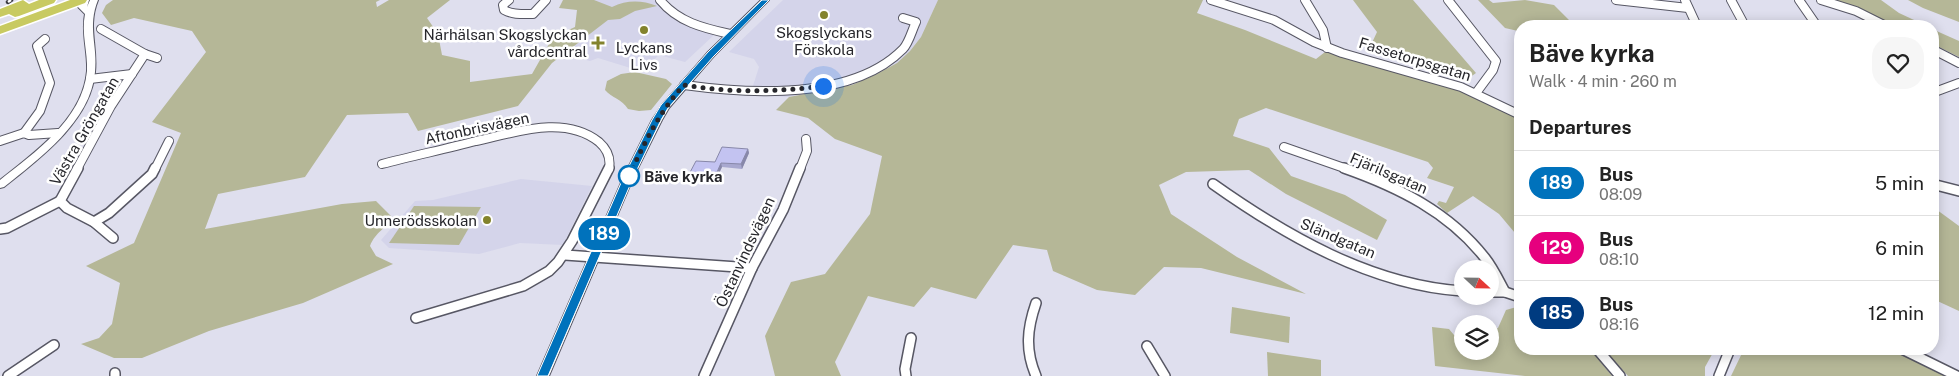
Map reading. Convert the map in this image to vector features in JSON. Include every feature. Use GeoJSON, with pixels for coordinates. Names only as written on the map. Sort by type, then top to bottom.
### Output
{"type":"FeatureCollection","features":[{"type":"Feature","properties":{"kind":"highway"},"geometry":{"type":"LineString","coordinates":[[0,13],[34,0]]}},
{"type":"Feature","properties":{"kind":"highway"},"geometry":{"type":"LineString","coordinates":[[0,19],[50,0]]}},
{"type":"Feature","properties":{"kind":"highway"},"geometry":{"type":"LineString","coordinates":[[0,30],[62,7],[84,5]]}},
{"type":"Feature","properties":{"kind":"street"},"geometry":{"type":"LineString","coordinates":[[0,185],[30,161],[58,133],[78,108],[85,95],[90,79],[84,5],[94,0]]}},
{"type":"Feature","properties":{"kind":"street"},"geometry":{"type":"LineString","coordinates":[[509,0],[503,5],[504,10],[512,14],[533,14],[546,0]]}},
{"type":"Feature","properties":{"kind":"street"},"geometry":{"type":"LineString","coordinates":[[660,0],[669,11],[688,22],[730,34]]}},
{"type":"Feature","properties":{"kind":"street"},"geometry":{"type":"LineString","coordinates":[[542,376],[647,136],[665,107],[684,85],[730,34],[765,0]]}},
{"type":"Feature","properties":{"kind":"street"},"geometry":{"type":"LineString","coordinates":[[1211,0],[1274,20],[1327,48],[1326,35],[1305,0]]}},
{"type":"Feature","properties":{"kind":"street"},"geometry":{"type":"LineString","coordinates":[[1448,0],[1496,62],[1493,70],[1476,94]]}},
{"type":"Feature","properties":{"kind":"street"},"geometry":{"type":"LineString","coordinates":[[1616,0],[1688,8]]}},
{"type":"Feature","properties":{"kind":"street"},"geometry":{"type":"LineString","coordinates":[[1685,0],[1694,20]]}},
{"type":"Feature","properties":{"kind":"street"},"geometry":{"type":"LineString","coordinates":[[1731,0],[1742,20]]}},
{"type":"Feature","properties":{"kind":"street"},"geometry":{"type":"LineString","coordinates":[[1799,0],[1813,20]]}},
{"type":"Feature","properties":{"kind":"street"},"geometry":{"type":"LineString","coordinates":[[1821,0],[1856,11],[1874,20]]}},
{"type":"Feature","properties":{"kind":"street"},"geometry":{"type":"LineString","coordinates":[[684,85],[726,90],[773,91],[823,86],[849,80],[879,68],[890,61],[906,46],[916,22],[903,18]]}},
{"type":"Feature","properties":{"kind":"street"},"geometry":{"type":"LineString","coordinates":[[101,29],[146,54],[157,58]]}},
{"type":"Feature","properties":{"kind":"street"},"geometry":{"type":"LineString","coordinates":[[0,141],[24,133],[40,111],[50,83],[37,46],[45,39]]}},
{"type":"Feature","properties":{"kind":"street","name":"Fassetorpsgatan"},"geometry":{"type":"LineString","coordinates":[[1327,48],[1452,84],[1514,112]]}},
{"type":"Feature","properties":{"kind":"street"},"geometry":{"type":"LineString","coordinates":[[1939,53],[1959,62]]}},
{"type":"Feature","properties":{"kind":"street","name":"Västra Gröngatan"},"geometry":{"type":"LineString","coordinates":[[0,229],[7,228],[60,202],[111,106],[146,54]]}},
{"type":"Feature","properties":{"kind":"street","name":"Västra Gröngatan"},"geometry":{"type":"LineString","coordinates":[[90,79],[132,74]]}},
{"type":"Feature","properties":{"kind":"street"},"geometry":{"type":"LineString","coordinates":[[1939,90],[1959,83]]}},
{"type":"Feature","properties":{"kind":"street","name":"Aftonbrisvägen"},"geometry":{"type":"LineString","coordinates":[[382,164],[530,129],[558,129],[590,137],[606,149],[610,164],[565,255]]}},
{"type":"Feature","properties":{"kind":"street"},"geometry":{"type":"LineString","coordinates":[[24,133],[29,135],[58,133]]}},
{"type":"Feature","properties":{"kind":"street","name":"Östanvindsvägen"},"geometry":{"type":"LineString","coordinates":[[704,376],[752,268],[783,210],[807,150],[806,139]]}},
{"type":"Feature","properties":{"kind":"street"},"geometry":{"type":"LineString","coordinates":[[94,222],[109,213],[152,174],[169,141]]}},
{"type":"Feature","properties":{"kind":"street","name":"Fjärilsgatan"},"geometry":{"type":"LineString","coordinates":[[1284,147],[1405,192],[1437,210],[1468,236],[1487,258],[1505,292]]}},
{"type":"Feature","properties":{"kind":"street","name":"Sländgatan"},"geometry":{"type":"LineString","coordinates":[[1213,184],[1252,213],[1297,239],[1344,260],[1404,280],[1445,291],[1454,291]]}},
{"type":"Feature","properties":{"kind":"street"},"geometry":{"type":"LineString","coordinates":[[1939,186],[1959,191]]}},
{"type":"Feature","properties":{"kind":"street","name":"Västra Gröngatan"},"geometry":{"type":"LineString","coordinates":[[60,202],[67,208],[94,222],[113,238]]}},
{"type":"Feature","properties":{"kind":"street"},"geometry":{"type":"LineString","coordinates":[[416,318],[523,286],[545,274],[565,255],[752,268]]}},
{"type":"Feature","properties":{"kind":"street"},"geometry":{"type":"LineString","coordinates":[[1499,292],[1514,295]]}},
{"type":"Feature","properties":{"kind":"street"},"geometry":{"type":"LineString","coordinates":[[1036,303],[1028,325],[1026,345],[1036,376]]}},
{"type":"Feature","properties":{"kind":"street"},"geometry":{"type":"LineString","coordinates":[[906,376],[905,369],[911,338]]}},
{"type":"Feature","properties":{"kind":"street"},"geometry":{"type":"LineString","coordinates":[[8,376],[54,345]]}},
{"type":"Feature","properties":{"kind":"street"},"geometry":{"type":"LineString","coordinates":[[1147,346],[1165,376]]}},
{"type":"Feature","properties":{"kind":"street"},"geometry":{"type":"LineString","coordinates":[[1602,355],[1620,376]]}},
{"type":"Feature","properties":{"kind":"street"},"geometry":{"type":"LineString","coordinates":[[1718,376],[1727,355]]}},
{"type":"Feature","properties":{"kind":"street"},"geometry":{"type":"LineString","coordinates":[[1913,355],[1957,376]]}},
{"type":"Feature","properties":{"kind":"shaded area"},"geometry":{"type":"Polygon","coordinates":[[[583,0],[656,0],[666,13],[715,34],[685,62],[659,55],[648,65],[637,70],[598,58],[590,61],[564,54],[593,31],[583,0]]]}},
{"type":"Feature","properties":{"kind":"shaded area"},"geometry":{"type":"Polygon","coordinates":[[[783,0],[938,0],[921,37],[910,51],[897,63],[877,74],[852,85],[821,92],[789,97],[750,95],[759,67],[754,59],[729,52],[783,0]]]}},
{"type":"Feature","properties":{"kind":"shaded area","name":"Unnerödsskolan"},"geometry":{"type":"Polygon","coordinates":[[[521,179],[592,186],[563,245],[520,243],[479,254],[389,248],[381,240],[415,201],[433,200],[521,179]]]}},
{"type":"Feature","properties":{"kind":"green space"},"geometry":{"type":"Polygon","coordinates":[[[113,0],[380,0],[376,2],[377,7],[389,0],[450,0],[427,18],[438,34],[442,55],[470,61],[470,82],[532,74],[553,37],[575,27],[577,10],[559,8],[563,0],[594,0],[612,7],[634,2],[657,6],[635,11],[620,19],[608,20],[552,63],[518,106],[418,131],[408,113],[347,115],[305,177],[218,194],[205,229],[342,204],[376,201],[391,216],[370,246],[376,256],[393,264],[303,303],[209,331],[142,358],[114,358],[81,344],[99,338],[112,324],[120,283],[86,266],[134,243],[181,133],[152,122],[206,52],[192,31],[134,18],[111,25],[102,13],[106,5],[113,0]]]}},
{"type":"Feature","properties":{"kind":"green space"},"geometry":{"type":"Polygon","coordinates":[[[938,0],[1203,0],[1197,13],[1316,59],[1325,52],[1333,52],[1456,88],[1514,115],[1514,232],[1499,214],[1473,196],[1447,213],[1437,204],[1439,201],[1446,203],[1454,187],[1427,178],[1433,168],[1428,162],[1266,108],[1239,119],[1233,136],[1269,148],[1291,176],[1345,195],[1387,220],[1377,240],[1286,194],[1249,170],[1186,172],[1159,185],[1171,214],[1237,257],[1306,294],[1201,268],[1164,267],[1135,295],[1097,290],[1053,271],[1047,250],[1013,245],[976,299],[931,287],[914,307],[868,296],[835,362],[841,376],[775,376],[765,336],[791,282],[825,274],[870,214],[882,156],[835,139],[808,118],[776,110],[789,97],[852,85],[877,74],[897,63],[921,37],[938,0]]]}},
{"type":"Feature","properties":{"kind":"green space"},"geometry":{"type":"Polygon","coordinates":[[[1353,0],[1413,0],[1476,73],[1469,78],[1453,76],[1374,51],[1370,47],[1377,32],[1353,0]]]}},
{"type":"Feature","properties":{"kind":"green space"},"geometry":{"type":"Polygon","coordinates":[[[1478,0],[1489,0],[1493,3],[1525,0],[1554,5],[1569,20],[1514,20],[1514,30],[1505,28],[1478,0]]]}},
{"type":"Feature","properties":{"kind":"green space"},"geometry":{"type":"Polygon","coordinates":[[[1836,0],[1881,0],[1899,13],[1914,20],[1884,20],[1836,0]]]}},
{"type":"Feature","properties":{"kind":"green space"},"geometry":{"type":"Polygon","coordinates":[[[1908,0],[1959,0],[1959,22],[1923,8],[1908,0]]]}},
{"type":"Feature","properties":{"kind":"green space"},"geometry":{"type":"Polygon","coordinates":[[[1939,32],[1959,41],[1959,57],[1939,47],[1939,32]]]}},
{"type":"Feature","properties":{"kind":"green space"},"geometry":{"type":"Polygon","coordinates":[[[635,72],[666,79],[672,84],[651,110],[639,111],[628,109],[605,90],[607,81],[621,74],[635,72]]]}},
{"type":"Feature","properties":{"kind":"green space"},"geometry":{"type":"Polygon","coordinates":[[[414,206],[481,207],[459,245],[389,243],[414,206]]]}},
{"type":"Feature","properties":{"kind":"green space"},"geometry":{"type":"Polygon","coordinates":[[[1939,211],[1959,226],[1959,311],[1939,302],[1939,211]]]}},
{"type":"Feature","properties":{"kind":"green space"},"geometry":{"type":"Polygon","coordinates":[[[1232,307],[1290,317],[1289,343],[1230,333],[1232,307]]]}},
{"type":"Feature","properties":{"kind":"green space"},"geometry":{"type":"Polygon","coordinates":[[[1514,308],[1514,355],[1595,355],[1612,376],[1525,376],[1435,366],[1432,327],[1449,329],[1454,335],[1454,360],[1499,360],[1499,326],[1506,310],[1514,308]]]}},
{"type":"Feature","properties":{"kind":"green space"},"geometry":{"type":"Polygon","coordinates":[[[1267,352],[1321,360],[1321,376],[1268,376],[1267,352]]]}},
{"type":"Feature","properties":{"kind":"green space"},"geometry":{"type":"Polygon","coordinates":[[[1609,355],[1712,355],[1705,367],[1705,376],[1628,376],[1609,355]]]}},
{"type":"Feature","properties":{"kind":"green space"},"geometry":{"type":"Polygon","coordinates":[[[1741,355],[1908,355],[1950,376],[1731,376],[1741,355]]]}},
{"type":"Feature","properties":{"kind":"building","name":"Bäve kyrka"},"geometry":{"type":"Polygon","coordinates":[[[722,147],[748,149],[741,164],[721,163],[714,179],[687,178],[696,161],[715,162],[722,147]]]}},
{"type":"Feature","properties":{"kind":"bus line","name":"189"},"geometry":{"type":"LineString","coordinates":[[542,376],[647,136],[665,107],[711,54],[765,0]]}},
{"type":"Feature","properties":{"kind":"place","name":"Skogslyckans Förskola"},"geometry":{"type":"Point","coordinates":[824,15]}},
{"type":"Feature","properties":{"kind":"place","name":"Lyckans Livs"},"geometry":{"type":"Point","coordinates":[644,30]}},
{"type":"Feature","properties":{"kind":"place","name":"Närhälsan Skogslyckan vårdcentral"},"geometry":{"type":"Point","coordinates":[598,43]}},
{"type":"Feature","properties":{"kind":"place","name":"Bäve kyrka"},"geometry":{"type":"Point","coordinates":[629,176]}},
{"type":"Feature","properties":{"kind":"place","name":"Unnerödsskolan"},"geometry":{"type":"Point","coordinates":[487,220]}},
{"type":"Feature","properties":{"kind":"route"},"geometry":{"type":"LineString","coordinates":[[629,176],[647,136],[665,107],[684,85],[726,90],[773,91],[823,86]]}}]}
